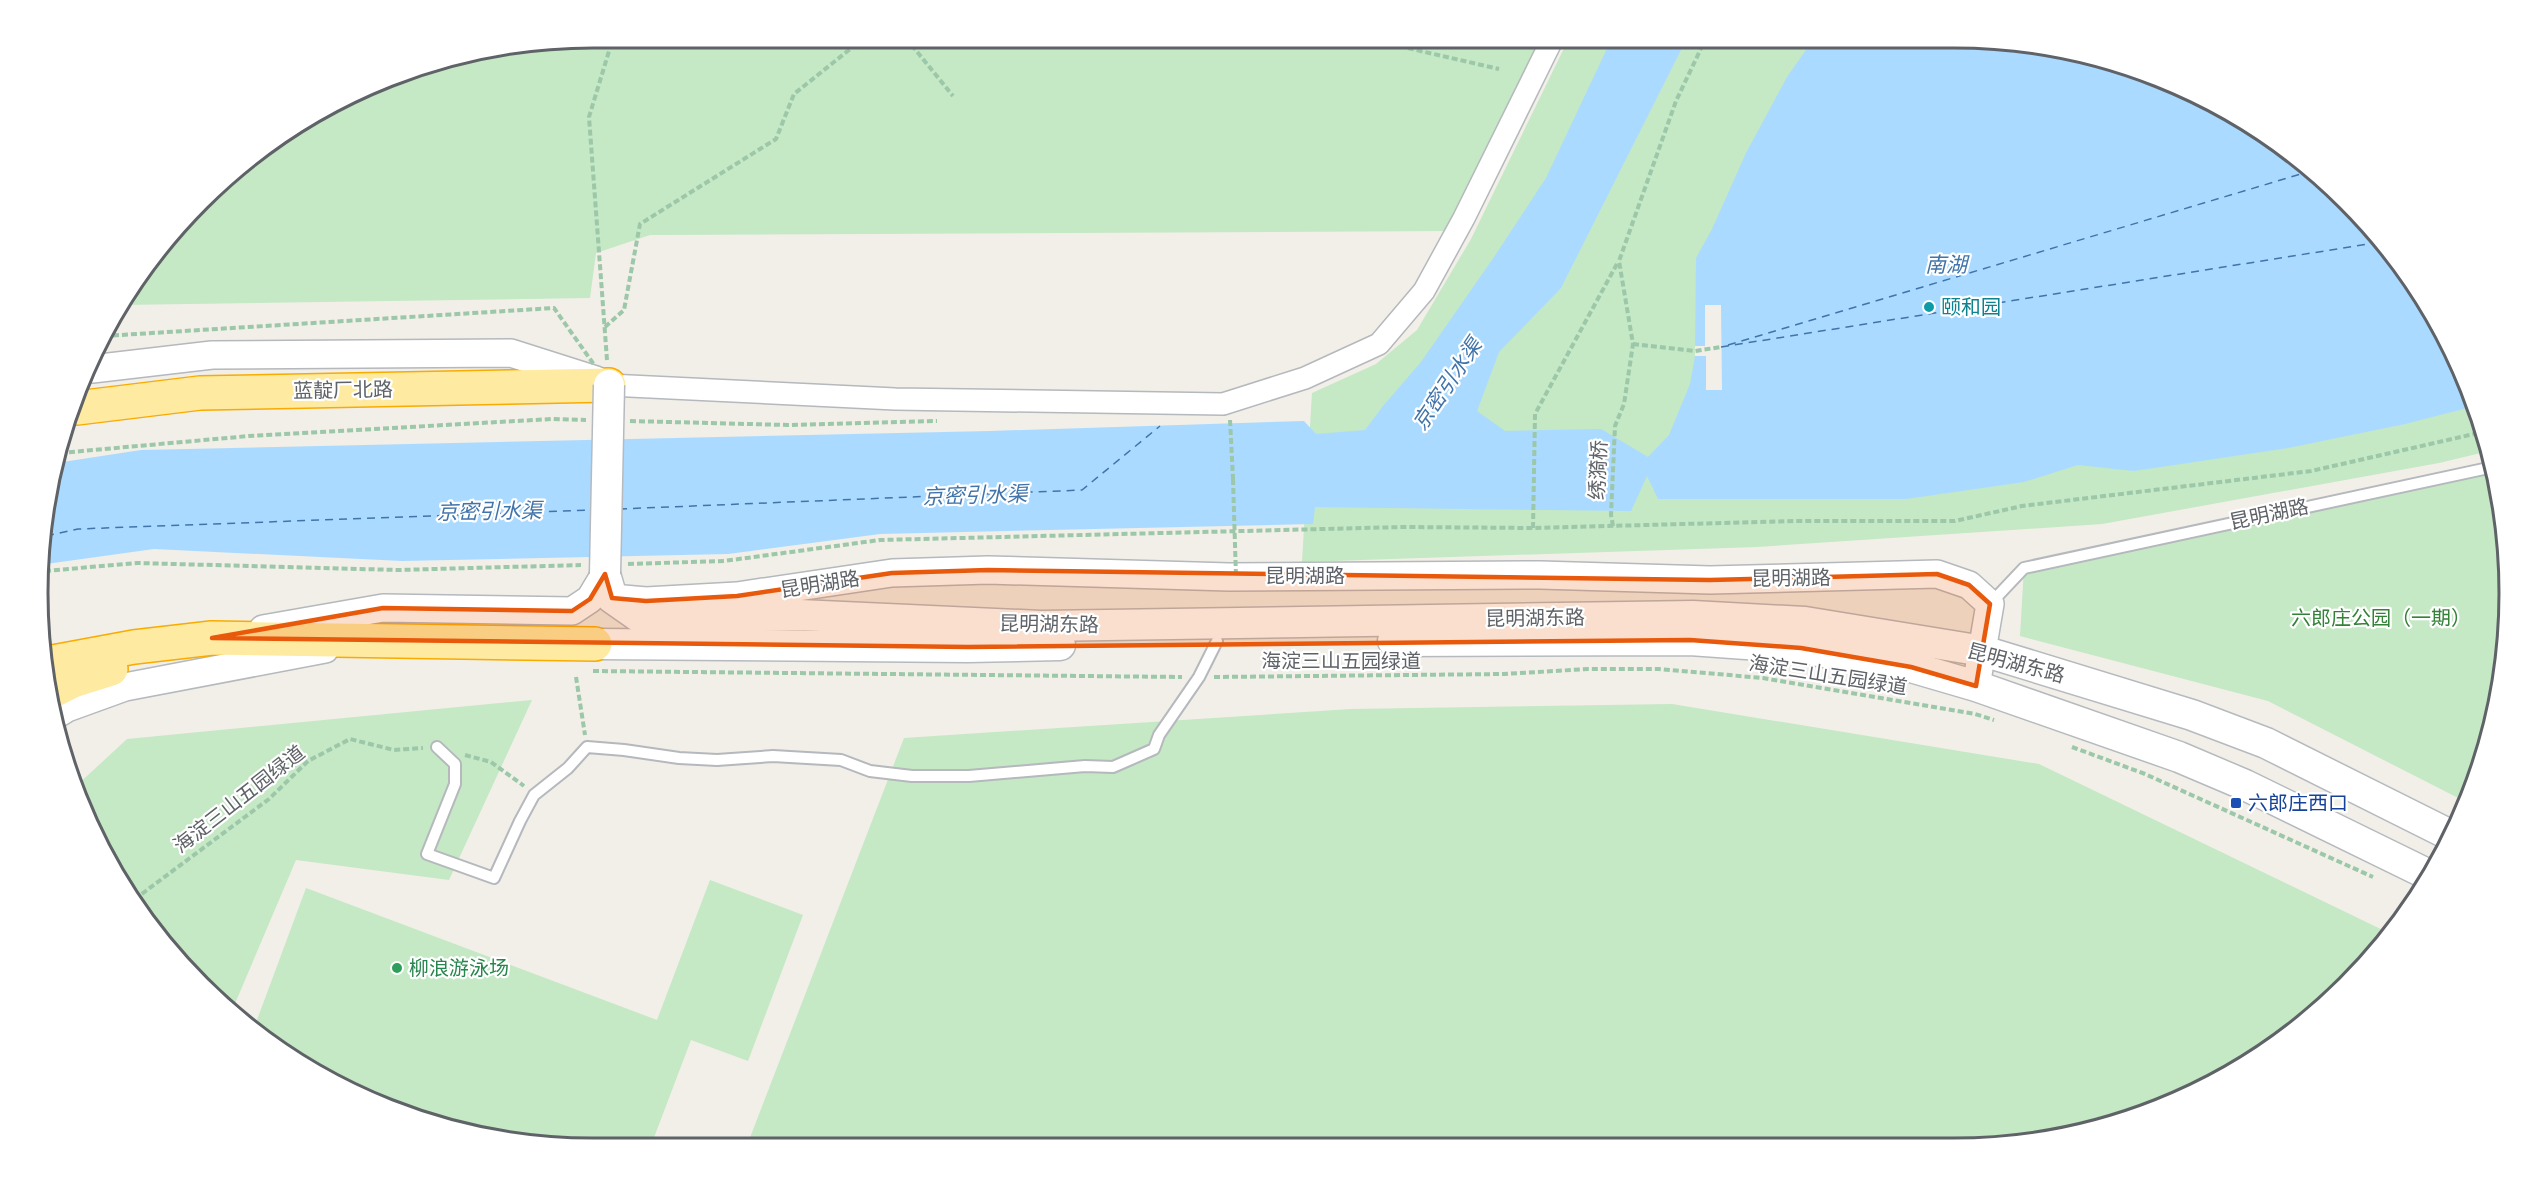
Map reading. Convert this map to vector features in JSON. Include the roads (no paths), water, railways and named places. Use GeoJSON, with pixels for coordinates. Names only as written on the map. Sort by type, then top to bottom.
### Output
{"type":"FeatureCollection","features":[{"type":"Feature","properties":{"kind":"highway","name":"蓝靛厂北路"},"geometry":{"type":"LineString","coordinates":[[81,408],[200,393],[609,384]]}},
{"type":"Feature","properties":{"kind":"highway"},"geometry":{"type":"LineString","coordinates":[[57,689],[73,681],[212,638]]}},
{"type":"Feature","properties":{"kind":"highway"},"geometry":{"type":"LineString","coordinates":[[53,662],[134,646],[212,638],[379,639],[590,658]]}},
{"type":"Feature","properties":{"kind":"main road"},"geometry":{"type":"LineString","coordinates":[[605,575],[609,384]]}},
{"type":"Feature","properties":{"kind":"main road","name":"昆明湖东路"},"geometry":{"type":"LineString","coordinates":[[605,575],[642,619],[800,615],[1041,626],[1694,616],[1805,622],[1983,651],[2192,715],[2266,743],[2444,832]]}},
{"type":"Feature","properties":{"kind":"main road","name":"昆明湖东路"},"geometry":{"type":"LineString","coordinates":[[590,658],[1217,641],[1690,640],[1801,648],[1911,667],[1976,686],[2179,757],[2245,785],[2422,872]]}},
{"type":"Feature","properties":{"kind":"street"},"geometry":{"type":"LineString","coordinates":[[96,369],[213,355],[511,353],[609,384],[895,399],[1223,404],[1227,413],[1379,344],[1424,291],[1464,218],[1548,48]]}},
{"type":"Feature","properties":{"kind":"street","name":"昆明湖路"},"geometry":{"type":"LineString","coordinates":[[605,575],[646,601],[737,596],[892,573],[988,570],[1236,577],[1540,575],[1710,580],[1937,574],[1969,585],[1990,604]]}},
{"type":"Feature","properties":{"kind":"street"},"geometry":{"type":"LineString","coordinates":[[212,638],[383,608],[572,611],[590,599],[605,575]]}},
{"type":"Feature","properties":{"kind":"street"},"geometry":{"type":"LineString","coordinates":[[1976,686],[1990,604]]}},
{"type":"Feature","properties":{"kind":"street"},"geometry":{"type":"LineString","coordinates":[[61,712],[125,687],[379,639]]}},
{"type":"Feature","properties":{"kind":"lane","name":"昆明湖路"},"geometry":{"type":"LineString","coordinates":[[1990,604],[2024,568],[2484,468]]}},
{"type":"Feature","properties":{"kind":"lane"},"geometry":{"type":"LineString","coordinates":[[437,747],[455,764],[454,784],[426,854],[494,878],[519,821],[534,795],[568,768],[587,747],[717,760],[773,756],[841,760],[870,771],[912,776],[969,776],[1085,766],[1113,767],[1154,749],[1159,735],[1199,677],[1217,641]]}},
{"type":"Feature","properties":{"kind":"water","name":"颐和园"},"geometry":{"type":"Polygon","coordinates":[[[1607,48],[1682,48],[1561,288],[1499,352],[1477,411],[1505,431],[1601,429],[1648,457],[1669,435],[1690,384],[1695,356],[1696,258],[1712,229],[1746,153],[1787,77],[1807,48],[1990,49],[2060,58],[2129,77],[2195,104],[2257,140],[2286,161],[2313,183],[2364,234],[2407,290],[2426,321],[2458,384],[2467,408],[2405,424],[2288,448],[2134,471],[2078,465],[2024,482],[1906,499],[1658,499],[1647,476],[1631,511],[1315,507],[1313,524],[880,534],[728,554],[402,561],[154,549],[49,564],[58,487],[65,462],[141,450],[990,431],[1304,421],[1316,434],[1365,430],[1421,362],[1546,178],[1607,48]]]}},
{"type":"Feature","properties":{"kind":"place","name":"颐和园"},"geometry":{"type":"Point","coordinates":[1929,307]}},
{"type":"Feature","properties":{"kind":"place","name":"六郎庄西口"},"geometry":{"type":"Point","coordinates":[2236,803]}},
{"type":"Feature","properties":{"kind":"place","name":"柳浪游泳场"},"geometry":{"type":"Point","coordinates":[397,968]}},
{"type":"Feature","properties":{"kind":"water label","name":"南湖"},"geometry":{"type":"Point","coordinates":[1946,264]}},
{"type":"Feature","properties":{"kind":"water label","name":"京密引水渠"},"geometry":{"type":"Point","coordinates":[1447,384]}},
{"type":"Feature","properties":{"kind":"water label","name":"京密引水渠"},"geometry":{"type":"Point","coordinates":[975,495]}},
{"type":"Feature","properties":{"kind":"water label","name":"京密引水渠"},"geometry":{"type":"Point","coordinates":[489,511]}},
{"type":"Feature","properties":{"kind":"park label","name":"六郎庄公园（一期）"},"geometry":{"type":"Point","coordinates":[2381,618]}}]}
